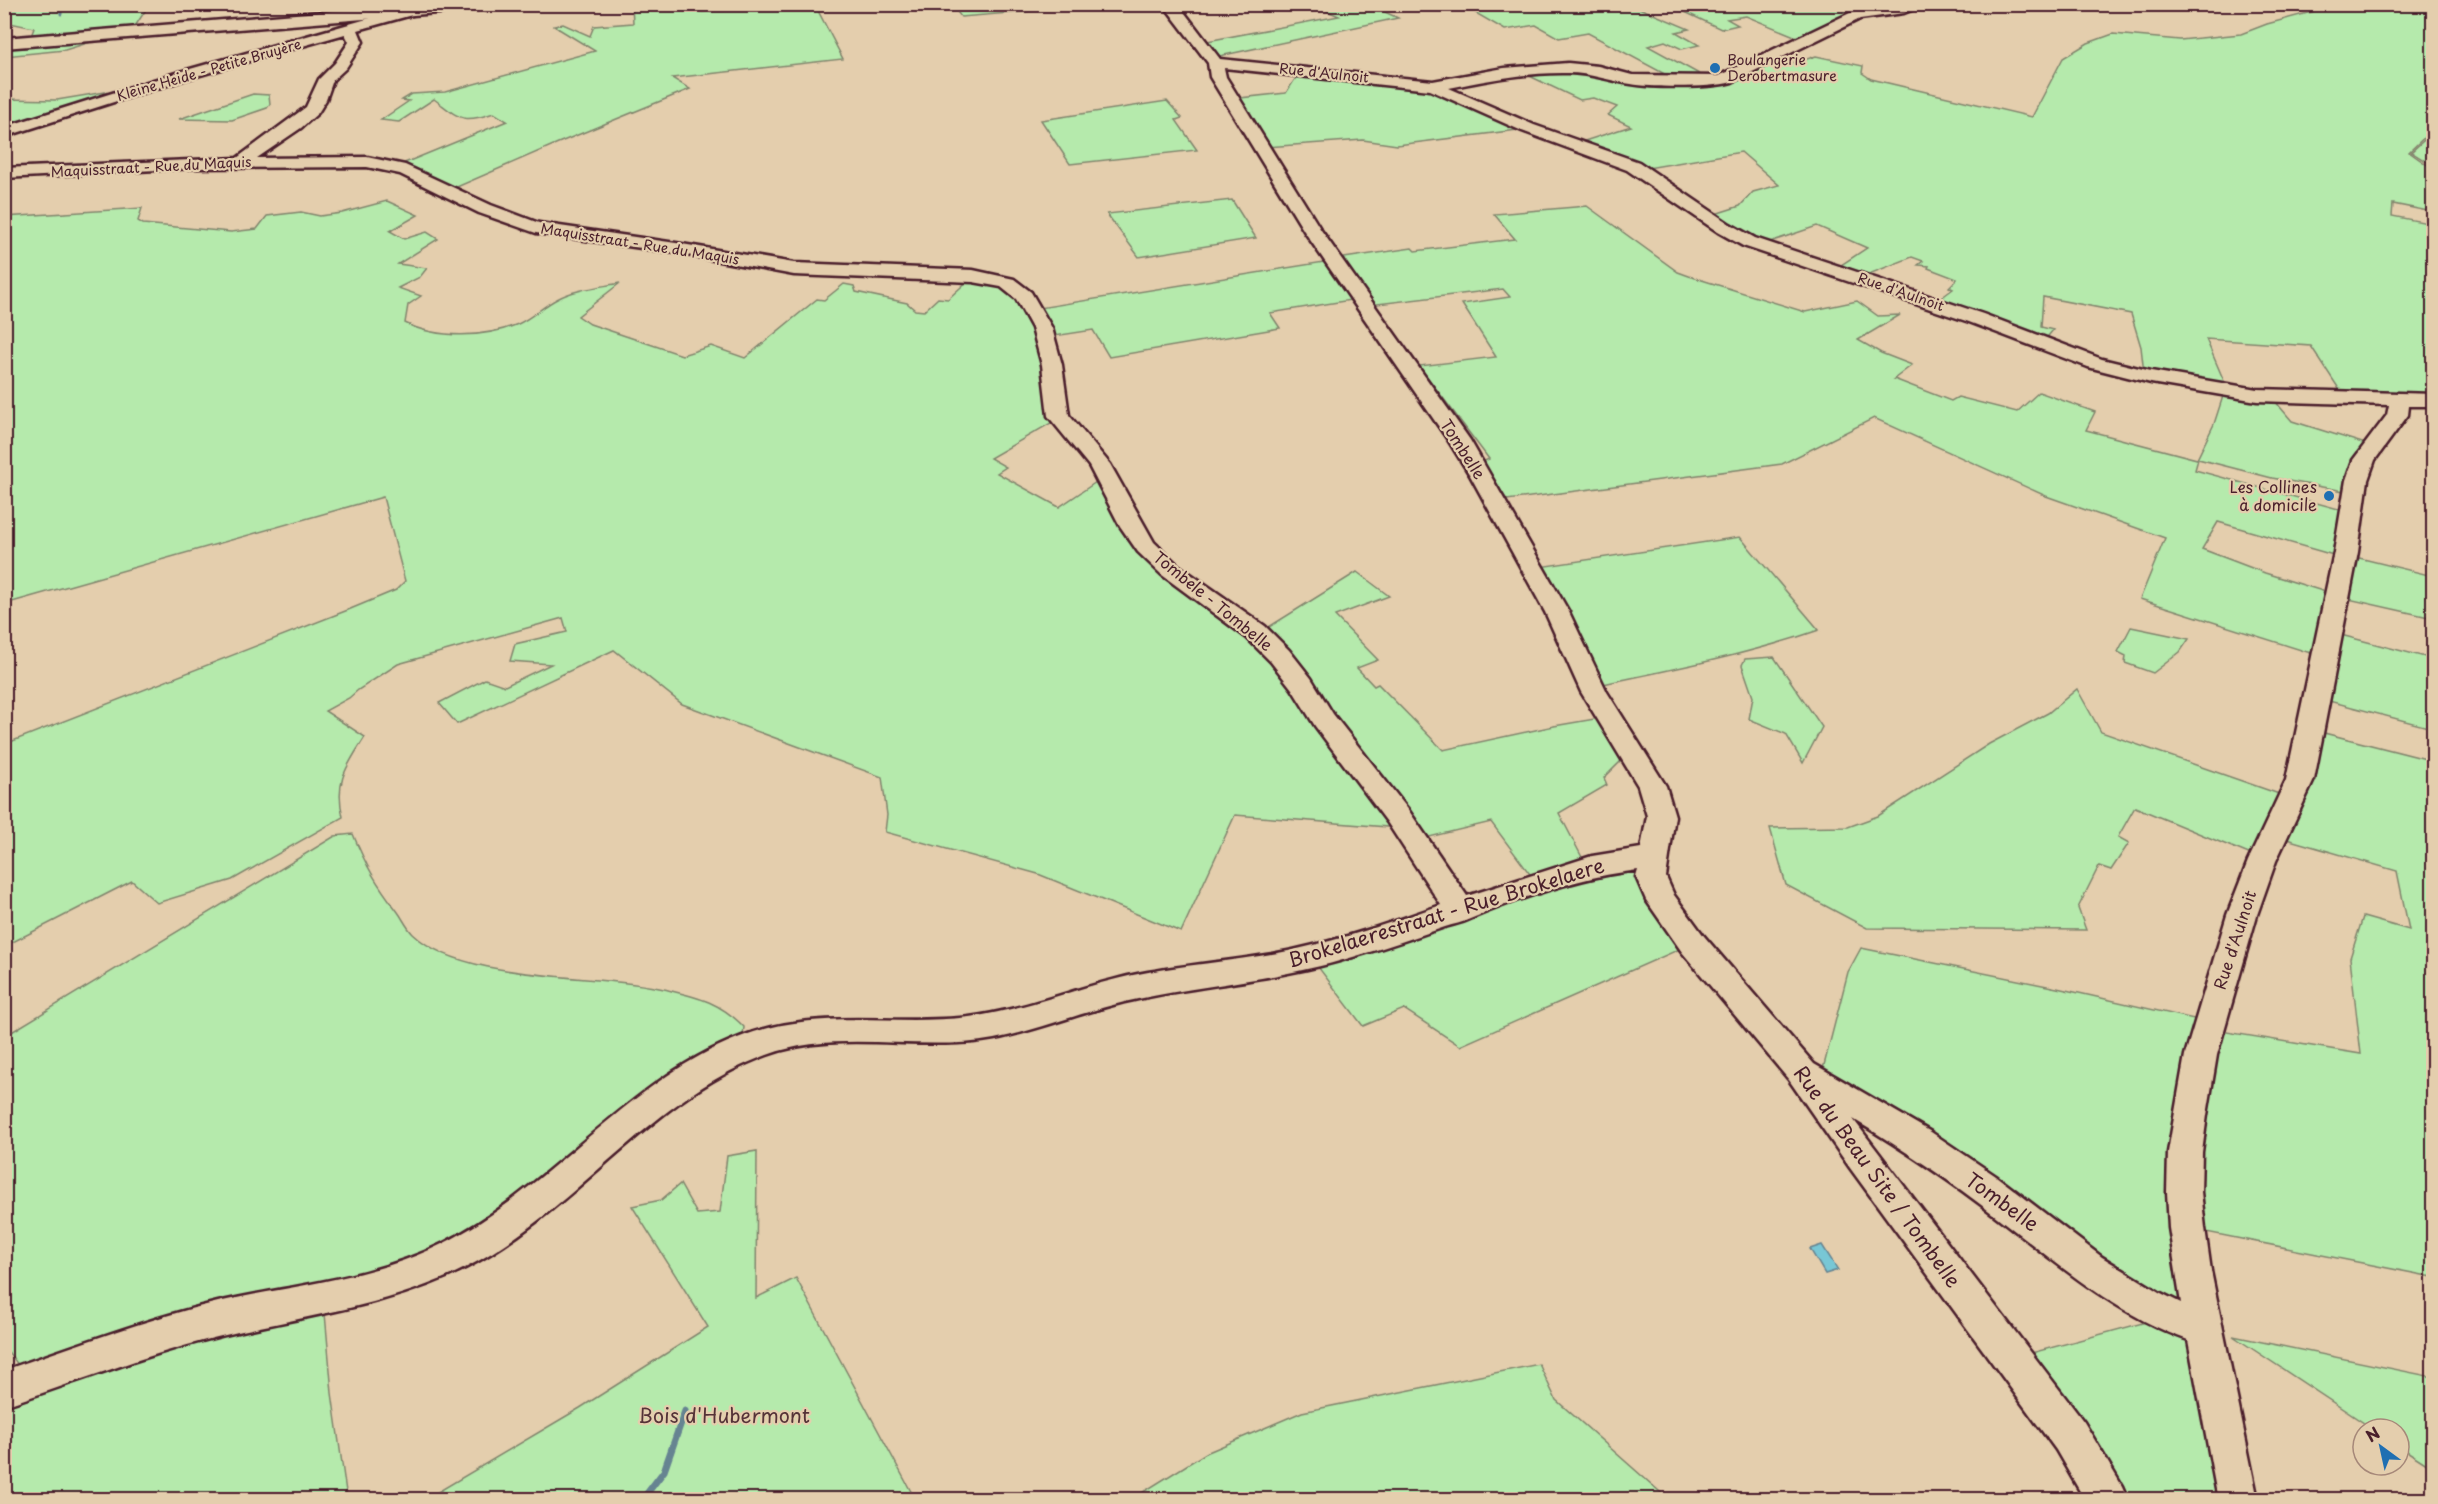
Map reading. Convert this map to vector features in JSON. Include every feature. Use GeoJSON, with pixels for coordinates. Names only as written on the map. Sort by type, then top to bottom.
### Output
{"type":"FeatureCollection","features":[{"type":"Feature","properties":{"kind":"main road"},"geometry":{"type":"LineString","coordinates":[[4,44],[487,4]]}},
{"type":"Feature","properties":{"kind":"street","name":"Tombelle"},"geometry":{"type":"LineString","coordinates":[[1170,4],[1215,63],[1218,77],[1278,177],[1459,440],[1515,534],[1563,624],[1594,692],[1652,786],[1661,816],[1653,857]]}},
{"type":"Feature","properties":{"kind":"street","name":"Rue d'Aulnoit"},"geometry":{"type":"LineString","coordinates":[[1215,63],[1432,86],[1504,73],[1568,68],[1598,71],[1632,80],[1718,81],[1727,79],[1855,16],[1896,11],[1920,4]]}},
{"type":"Feature","properties":{"kind":"street","name":"Kleine Heide - Petite Bruyère"},"geometry":{"type":"LineString","coordinates":[[4,132],[181,76],[421,8]]}},
{"type":"Feature","properties":{"kind":"street"},"geometry":{"type":"LineString","coordinates":[[242,162],[254,150],[301,120],[313,108],[321,97],[327,77],[342,64],[345,55],[356,42],[350,29]]}},
{"type":"Feature","properties":{"kind":"street","name":"Rue d'Aulnoit"},"geometry":{"type":"LineString","coordinates":[[1432,86],[1518,124],[1633,166],[1711,220],[1749,243],[1976,318],[2095,363],[2151,377],[2257,395],[2433,400]]}},
{"type":"Feature","properties":{"kind":"street","name":"Maquisstraat - Rue du Maquis"},"geometry":{"type":"LineString","coordinates":[[4,173],[242,162],[351,161],[384,164],[405,170],[525,225],[699,251],[771,266],[808,270],[957,275],[1000,280]]}},
{"type":"Feature","properties":{"kind":"street","name":"Tombele - Tombelle"},"geometry":{"type":"LineString","coordinates":[[1000,280],[1019,291],[1038,318],[1049,352],[1059,416],[1099,464],[1132,526],[1146,547],[1177,576],[1256,632],[1280,656],[1302,684],[1324,720],[1388,801],[1461,910]]}},
{"type":"Feature","properties":{"kind":"street","name":"Rue d'Aulnoit"},"geometry":{"type":"LineString","coordinates":[[2238,1500],[2193,1271],[2184,1192],[2185,1152],[2200,1054],[2242,915],[2262,861],[2300,780],[2346,552],[2357,480],[2364,460],[2397,415],[2400,400]]}},
{"type":"Feature","properties":{"kind":"street","name":"Brokelaerestraat - Rue Brokelaere"},"geometry":{"type":"LineString","coordinates":[[4,1388],[186,1327],[388,1281],[452,1257],[479,1243],[533,1206],[606,1144],[678,1088],[720,1061],[760,1043],[799,1034],[844,1029],[936,1033],[988,1027],[1136,987],[1315,957],[1597,866],[1653,857]]}},
{"type":"Feature","properties":{"kind":"street","name":"Rue du Beau Site / Tombelle"},"geometry":{"type":"LineString","coordinates":[[1653,857],[1651,877],[1661,900],[1694,944],[1801,1071],[1862,1158],[2070,1436],[2108,1500]]}},
{"type":"Feature","properties":{"kind":"street","name":"Tombelle"},"geometry":{"type":"LineString","coordinates":[[1801,1071],[1912,1138],[2139,1300],[2177,1321],[2205,1329]]}},
{"type":"Feature","properties":{"kind":"green space"},"geometry":{"type":"Polygon","coordinates":[[[2364,4],[2403,4],[2414,7],[2433,5],[2433,129],[2409,152],[2433,169],[2433,212],[2393,204],[2392,216],[2433,224],[2433,397],[2343,395],[2311,346],[2206,339],[2227,388],[2144,373],[2141,347],[2131,314],[2043,297],[2041,327],[2053,330],[2044,341],[1967,311],[1941,298],[1953,289],[1949,287],[1957,279],[1928,268],[1929,266],[1918,265],[1923,261],[1912,257],[1864,276],[1838,267],[1867,248],[1817,226],[1764,244],[1715,214],[1740,206],[1753,192],[1779,185],[1741,152],[1642,169],[1575,144],[1631,126],[1608,115],[1617,107],[1593,98],[1580,100],[1521,72],[1559,70],[1698,84],[1760,65],[1798,62],[1816,56],[1863,66],[1862,73],[1871,79],[2032,117],[2063,58],[2088,43],[2113,34],[2180,40],[2241,34],[2267,24],[2315,11],[2364,4]]]}},
{"type":"Feature","properties":{"kind":"green space"},"geometry":{"type":"Polygon","coordinates":[[[5,5],[149,5],[132,31],[30,39],[34,28],[5,22],[5,5]]]}},
{"type":"Feature","properties":{"kind":"green space"},"geometry":{"type":"Polygon","coordinates":[[[632,5],[647,5],[648,8],[679,5],[702,12],[815,5],[843,59],[672,78],[690,89],[450,190],[397,166],[507,121],[494,113],[468,119],[462,118],[434,99],[399,122],[381,120],[409,101],[402,100],[412,94],[445,92],[595,51],[554,26],[563,24],[590,36],[594,26],[633,23],[632,5]]]}},
{"type":"Feature","properties":{"kind":"green space"},"geometry":{"type":"Polygon","coordinates":[[[952,5],[1104,5],[961,17],[952,5]]]}},
{"type":"Feature","properties":{"kind":"green space"},"geometry":{"type":"Polygon","coordinates":[[[1313,5],[1383,5],[1374,7],[1398,18],[1215,57],[1202,42],[1339,16],[1313,5]]]}},
{"type":"Feature","properties":{"kind":"green space"},"geometry":{"type":"Polygon","coordinates":[[[1462,5],[1632,5],[1689,29],[1676,32],[1699,45],[1682,49],[1665,41],[1648,46],[1710,80],[1674,79],[1588,33],[1559,38],[1536,25],[1505,30],[1462,5]]]}},
{"type":"Feature","properties":{"kind":"green space"},"geometry":{"type":"Polygon","coordinates":[[[1670,5],[1880,5],[1875,12],[1804,40],[1746,16],[1727,19],[1738,25],[1721,29],[1670,5]]]}},
{"type":"Feature","properties":{"kind":"green space"},"geometry":{"type":"Polygon","coordinates":[[[94,41],[65,50],[5,56],[5,46],[94,41]]]}},
{"type":"Feature","properties":{"kind":"green space"},"geometry":{"type":"Polygon","coordinates":[[[1299,73],[1429,88],[1525,129],[1397,145],[1363,140],[1266,147],[1240,98],[1286,93],[1299,73]]]}},
{"type":"Feature","properties":{"kind":"green space"},"geometry":{"type":"Polygon","coordinates":[[[105,92],[118,95],[26,125],[5,121],[4,99],[57,100],[105,92]]]}},
{"type":"Feature","properties":{"kind":"green space"},"geometry":{"type":"Polygon","coordinates":[[[253,94],[269,95],[270,104],[267,108],[232,120],[179,119],[253,94]]]}},
{"type":"Feature","properties":{"kind":"green space"},"geometry":{"type":"Polygon","coordinates":[[[1167,101],[1182,118],[1176,120],[1197,150],[1070,164],[1041,120],[1167,101]]]}},
{"type":"Feature","properties":{"kind":"green space"},"geometry":{"type":"Polygon","coordinates":[[[2433,132],[2433,166],[2411,152],[2433,132]]]}},
{"type":"Feature","properties":{"kind":"green space"},"geometry":{"type":"Polygon","coordinates":[[[1232,200],[1256,238],[1139,257],[1107,214],[1232,200]]]}},
{"type":"Feature","properties":{"kind":"green space"},"geometry":{"type":"Polygon","coordinates":[[[387,201],[418,215],[390,231],[404,239],[427,232],[438,239],[398,264],[427,268],[420,277],[398,288],[421,296],[408,305],[405,323],[446,334],[476,334],[505,329],[518,324],[564,296],[620,283],[578,316],[590,324],[682,355],[711,346],[745,358],[817,299],[824,300],[844,284],[854,286],[856,292],[907,303],[915,310],[924,311],[938,298],[948,299],[972,277],[1001,281],[1024,300],[1058,419],[990,458],[1006,467],[997,473],[1059,507],[1102,478],[1122,520],[1256,638],[1401,828],[1235,815],[1181,932],[1038,874],[885,832],[887,815],[882,777],[682,704],[614,650],[457,724],[439,703],[485,679],[505,686],[551,664],[510,661],[515,644],[567,632],[563,618],[398,664],[349,698],[325,711],[365,737],[348,766],[341,784],[343,817],[232,880],[157,903],[132,881],[5,946],[5,744],[348,610],[396,590],[405,581],[383,497],[5,604],[4,217],[142,208],[138,221],[143,224],[231,232],[257,229],[267,216],[301,212],[320,216],[342,213],[387,201]]]}},
{"type":"Feature","properties":{"kind":"green space"},"geometry":{"type":"Polygon","coordinates":[[[1587,206],[1678,272],[1689,276],[1805,312],[1857,301],[1878,316],[1900,315],[1858,340],[1881,353],[1912,365],[1894,379],[1951,401],[1958,397],[2017,412],[2039,392],[2095,412],[2086,430],[2197,459],[2214,424],[2224,393],[2274,400],[2292,421],[2369,445],[2351,465],[2350,492],[2272,478],[2198,459],[2195,470],[2346,511],[2337,556],[2218,522],[2202,549],[2265,573],[2329,593],[2317,655],[2140,599],[2165,538],[2046,496],[1874,418],[1782,464],[1507,500],[1482,462],[1489,459],[1419,366],[1496,357],[1462,304],[1510,297],[1503,289],[1369,305],[1364,299],[1370,298],[1342,259],[1337,259],[1412,248],[1415,251],[1515,239],[1494,214],[1587,206]]]}},
{"type":"Feature","properties":{"kind":"green space"},"geometry":{"type":"Polygon","coordinates":[[[1330,261],[1357,299],[1270,313],[1280,328],[1109,357],[1093,330],[1048,337],[1039,308],[1330,261]]]}},
{"type":"Feature","properties":{"kind":"green space"},"geometry":{"type":"Polygon","coordinates":[[[1740,537],[1819,630],[1737,654],[1598,685],[1539,567],[1740,537]]]}},
{"type":"Feature","properties":{"kind":"green space"},"geometry":{"type":"Polygon","coordinates":[[[2351,556],[2433,576],[2433,618],[2344,598],[2351,556]]]}},
{"type":"Feature","properties":{"kind":"green space"},"geometry":{"type":"Polygon","coordinates":[[[1357,572],[1389,596],[1335,616],[1378,660],[1357,668],[1374,686],[1378,684],[1443,750],[1606,717],[1627,755],[1604,778],[1607,785],[1559,813],[1586,865],[1535,881],[1491,822],[1417,840],[1373,768],[1325,702],[1264,630],[1357,572]]]}},
{"type":"Feature","properties":{"kind":"green space"},"geometry":{"type":"Polygon","coordinates":[[[2131,627],[2189,639],[2180,652],[2153,673],[2125,663],[2126,656],[2118,652],[2131,627]]]}},
{"type":"Feature","properties":{"kind":"green space"},"geometry":{"type":"Polygon","coordinates":[[[2337,634],[2433,659],[2433,1277],[2201,1231],[2201,1162],[2207,1103],[2221,1031],[2361,1054],[2350,958],[2363,917],[2409,930],[2397,871],[2283,838],[2320,732],[2430,760],[2432,728],[2325,700],[2337,634]]]}},
{"type":"Feature","properties":{"kind":"green space"},"geometry":{"type":"Polygon","coordinates":[[[1774,657],[1822,727],[1803,763],[1786,734],[1749,719],[1753,697],[1742,665],[1745,659],[1774,657]]]}},
{"type":"Feature","properties":{"kind":"green space"},"geometry":{"type":"Polygon","coordinates":[[[2077,689],[2101,732],[2282,795],[2256,857],[2135,807],[2118,837],[2129,843],[2111,870],[2099,866],[2078,908],[2086,930],[1867,928],[1786,885],[1770,828],[1848,827],[1878,816],[1989,744],[2048,713],[2077,689]]]}},
{"type":"Feature","properties":{"kind":"green space"},"geometry":{"type":"Polygon","coordinates":[[[353,834],[372,874],[409,929],[436,950],[464,961],[497,969],[636,984],[687,995],[707,1001],[726,1011],[744,1027],[743,1035],[492,1224],[411,1262],[23,1371],[5,1348],[5,1036],[335,836],[353,834]]]}},
{"type":"Feature","properties":{"kind":"green space"},"geometry":{"type":"Polygon","coordinates":[[[1630,868],[1689,945],[1460,1046],[1404,1009],[1363,1026],[1315,963],[1585,872],[1630,868]]]}},
{"type":"Feature","properties":{"kind":"green space"},"geometry":{"type":"Polygon","coordinates":[[[1861,948],[2203,1021],[2183,1313],[1821,1077],[1848,972],[1861,948]]]}},
{"type":"Feature","properties":{"kind":"green space","name":"Bois d'Hubermont"},"geometry":{"type":"Polygon","coordinates":[[[757,1151],[756,1298],[796,1278],[915,1499],[426,1499],[580,1408],[708,1327],[632,1206],[661,1200],[680,1184],[697,1214],[720,1212],[727,1156],[757,1151]]]}},
{"type":"Feature","properties":{"kind":"green space"},"geometry":{"type":"Polygon","coordinates":[[[324,1302],[332,1393],[347,1499],[5,1499],[4,1390],[324,1302]]]}},
{"type":"Feature","properties":{"kind":"green space"},"geometry":{"type":"Polygon","coordinates":[[[2161,1318],[2186,1331],[2231,1499],[2115,1499],[2020,1356],[2161,1318]]]}},
{"type":"Feature","properties":{"kind":"green space"},"geometry":{"type":"Polygon","coordinates":[[[2233,1336],[2433,1377],[2433,1468],[2411,1454],[2411,1417],[2355,1417],[2233,1336]]]}},
{"type":"Feature","properties":{"kind":"green space"},"geometry":{"type":"Polygon","coordinates":[[[1539,1364],[1556,1400],[1668,1499],[1132,1499],[1206,1453],[1302,1412],[1539,1364]]]}},
{"type":"Feature","properties":{"kind":"water"},"geometry":{"type":"Polygon","coordinates":[[[1822,1245],[1838,1270],[1825,1274],[1810,1249],[1822,1245]]]}},
{"type":"Feature","properties":{"kind":"waterway"},"geometry":{"type":"LineString","coordinates":[[61,14],[62,4]]}},
{"type":"Feature","properties":{"kind":"waterway"},"geometry":{"type":"LineString","coordinates":[[642,1500],[664,1471],[685,1411]]}},
{"type":"Feature","properties":{"kind":"place","name":"Boulangerie Derobertmasure"},"geometry":{"type":"Point","coordinates":[1715,68]}},
{"type":"Feature","properties":{"kind":"place","name":"Les Collines à domicile"},"geometry":{"type":"Point","coordinates":[2329,496]}}]}
